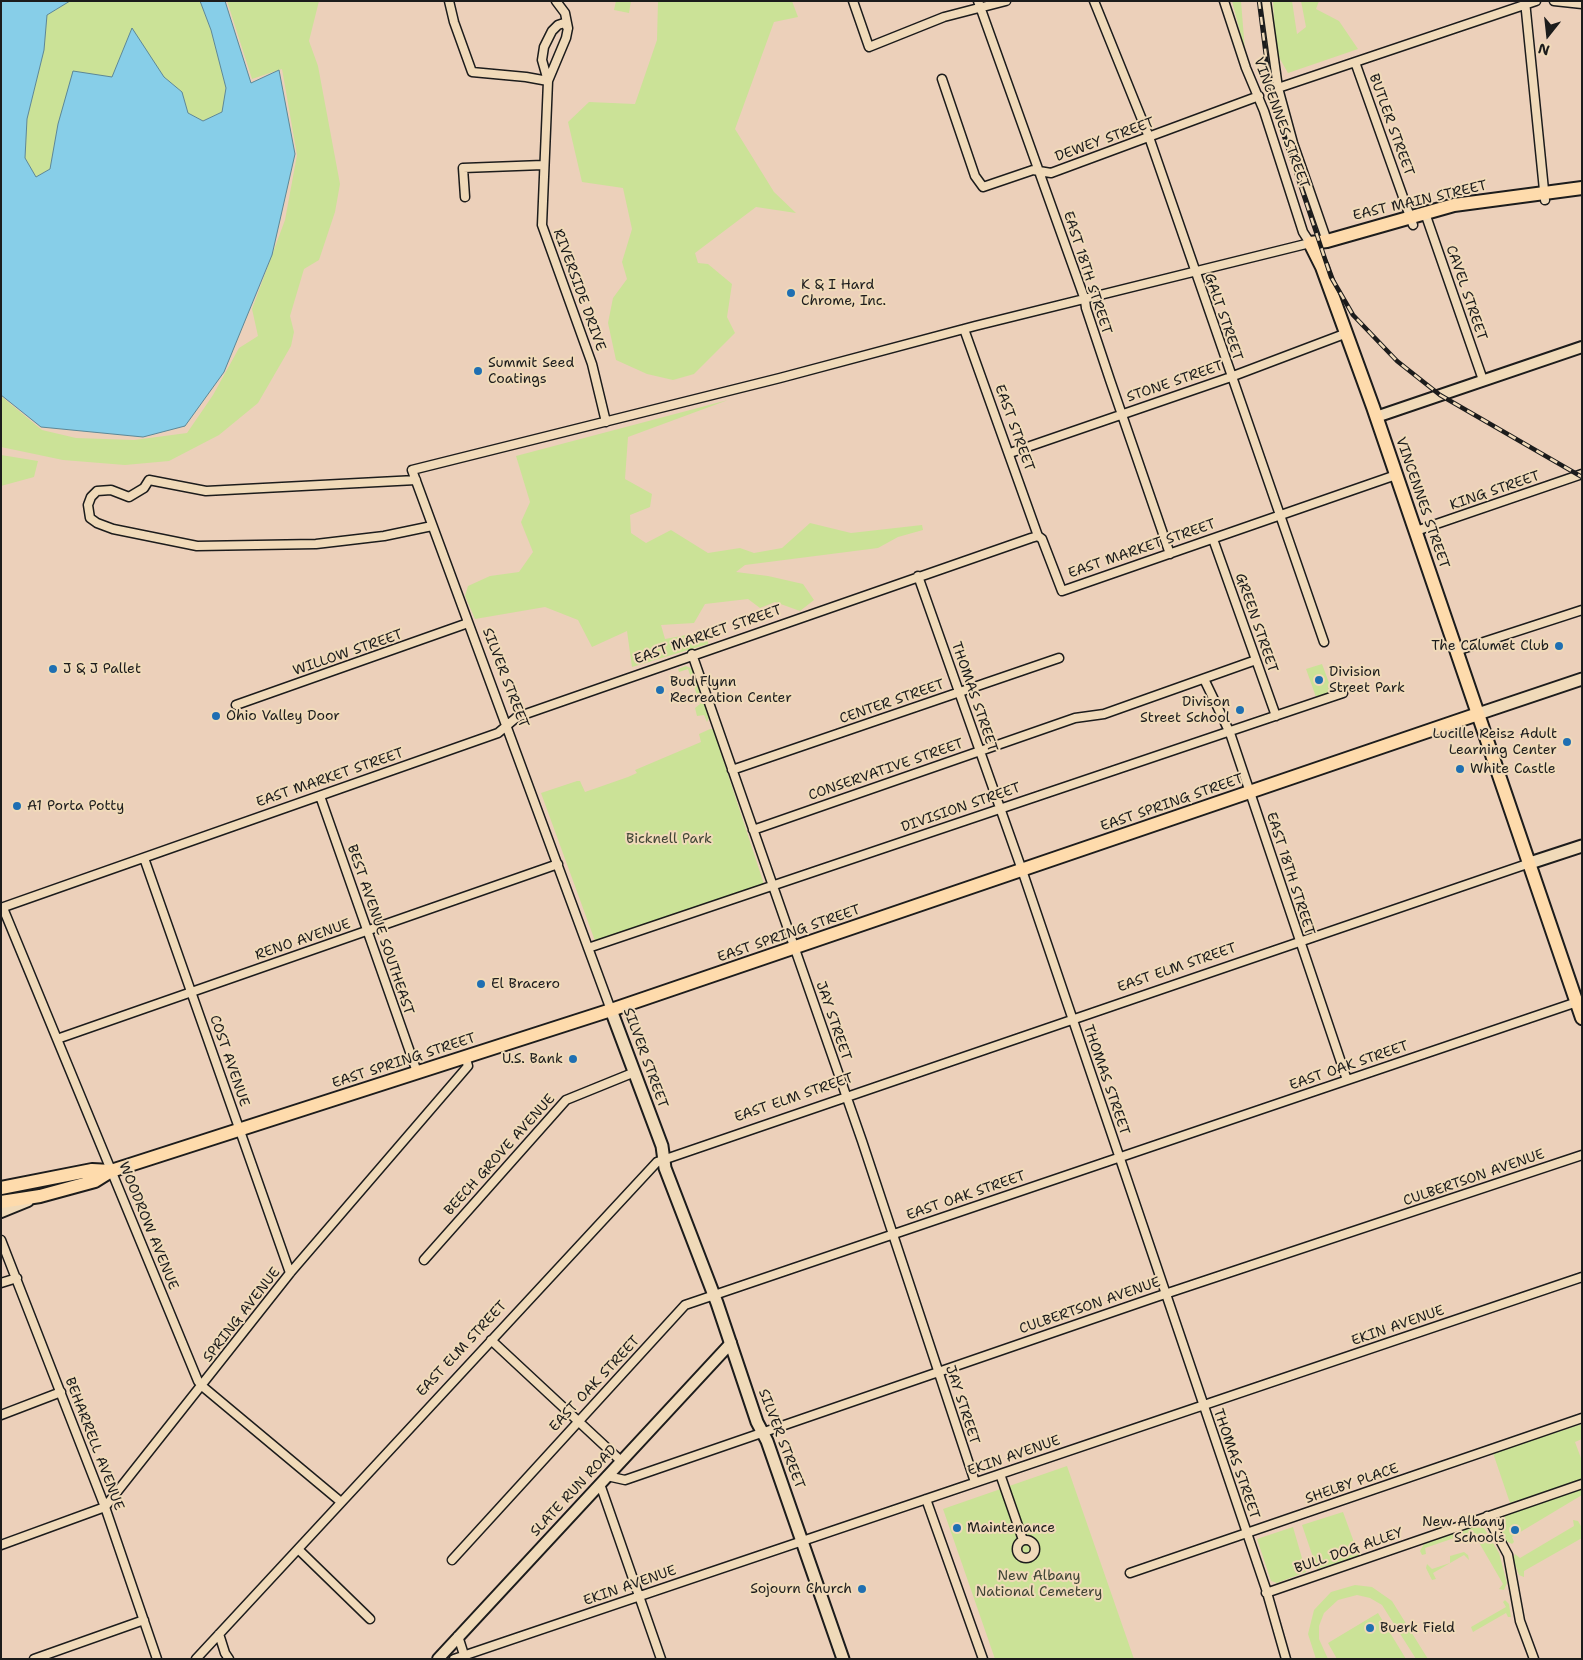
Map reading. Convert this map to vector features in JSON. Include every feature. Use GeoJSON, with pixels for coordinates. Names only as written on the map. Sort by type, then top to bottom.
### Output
{"type":"FeatureCollection","features":[{"type":"Feature","properties":{"kind":"main road","name":"EAST MAIN STREET"},"geometry":{"type":"LineString","coordinates":[[1545,196],[1582,188]]}},
{"type":"Feature","properties":{"kind":"main road","name":"EAST MAIN STREET"},"geometry":{"type":"LineString","coordinates":[[1310,243],[1327,241],[1412,221],[1478,201],[1545,196],[1582,196]]}},
{"type":"Feature","properties":{"kind":"main road","name":"VINCENNES STREET"},"geometry":{"type":"LineString","coordinates":[[1310,243],[1347,333],[1579,1002],[1582,1018]]}},
{"type":"Feature","properties":{"kind":"main road","name":"EAST SPRING STREET"},"geometry":{"type":"LineString","coordinates":[[1,1202],[40,1196],[94,1181],[111,1171],[611,1010],[1582,679]]}},
{"type":"Feature","properties":{"kind":"main road","name":"EAST ELM STREET"},"geometry":{"type":"LineString","coordinates":[[1530,864],[1582,846]]}},
{"type":"Feature","properties":{"kind":"main road","name":"SILVER STREET"},"geometry":{"type":"LineString","coordinates":[[611,1010],[662,1146],[665,1168],[714,1295],[843,1659]]}},
{"type":"Feature","properties":{"kind":"main road"},"geometry":{"type":"LineString","coordinates":[[1,1188],[92,1170],[111,1171]]}},
{"type":"Feature","properties":{"kind":"street"},"geometry":{"type":"LineString","coordinates":[[449,1],[454,22],[472,72],[548,81]]}},
{"type":"Feature","properties":{"kind":"street"},"geometry":{"type":"LineString","coordinates":[[548,81],[566,38],[568,28],[565,13],[556,1]]}},
{"type":"Feature","properties":{"kind":"street"},"geometry":{"type":"LineString","coordinates":[[853,1],[870,47],[979,5],[1006,1]]}},
{"type":"Feature","properties":{"kind":"street","name":"GALT STREET"},"geometry":{"type":"LineString","coordinates":[[1094,1],[1149,137],[1194,272],[1281,515],[1324,642]]}},
{"type":"Feature","properties":{"kind":"street","name":"VINCENNES STREET"},"geometry":{"type":"LineString","coordinates":[[1224,1],[1303,232],[1310,243]]}},
{"type":"Feature","properties":{"kind":"street","name":"VINCENNES STREET"},"geometry":{"type":"LineString","coordinates":[[1266,1],[1278,88],[1293,143],[1327,241]]}},
{"type":"Feature","properties":{"kind":"street"},"geometry":{"type":"LineString","coordinates":[[1278,88],[1536,1]]}},
{"type":"Feature","properties":{"kind":"street"},"geometry":{"type":"LineString","coordinates":[[1554,1],[1582,4]]}},
{"type":"Feature","properties":{"kind":"street"},"geometry":{"type":"LineString","coordinates":[[1526,3],[1545,196]]}},
{"type":"Feature","properties":{"kind":"street","name":"EAST 18TH STREET"},"geometry":{"type":"LineString","coordinates":[[979,5],[1085,300],[1086,308],[1170,554]]}},
{"type":"Feature","properties":{"kind":"street"},"geometry":{"type":"LineString","coordinates":[[548,81],[542,60],[546,41],[558,25],[564,24],[568,28]]}},
{"type":"Feature","properties":{"kind":"street","name":"BUTLER STREET"},"geometry":{"type":"LineString","coordinates":[[1355,62],[1412,221]]}},
{"type":"Feature","properties":{"kind":"street","name":"DEWEY STREET"},"geometry":{"type":"LineString","coordinates":[[942,79],[979,184],[986,186],[1033,170],[1051,173],[1258,96]]}},
{"type":"Feature","properties":{"kind":"street","name":"RIVERSIDE DRIVE"},"geometry":{"type":"LineString","coordinates":[[548,81],[542,225],[592,364],[606,422]]}},
{"type":"Feature","properties":{"kind":"street"},"geometry":{"type":"LineString","coordinates":[[464,197],[463,168],[543,165]]}},
{"type":"Feature","properties":{"kind":"street","name":"CAVEL STREET"},"geometry":{"type":"LineString","coordinates":[[1426,217],[1483,380]]}},
{"type":"Feature","properties":{"kind":"street"},"geometry":{"type":"LineString","coordinates":[[606,422],[964,329],[1310,243]]}},
{"type":"Feature","properties":{"kind":"street","name":"EAST STREET"},"geometry":{"type":"LineString","coordinates":[[964,329],[1010,453],[1038,536]]}},
{"type":"Feature","properties":{"kind":"street","name":"STONE STREET"},"geometry":{"type":"LineString","coordinates":[[1010,453],[1231,376],[1347,333]]}},
{"type":"Feature","properties":{"kind":"street"},"geometry":{"type":"LineString","coordinates":[[1376,417],[1582,348]]}},
{"type":"Feature","properties":{"kind":"street","name":"SILVER STREET"},"geometry":{"type":"LineString","coordinates":[[606,422],[412,470],[611,1010]]}},
{"type":"Feature","properties":{"kind":"street","name":"KING STREET"},"geometry":{"type":"LineString","coordinates":[[1416,531],[1582,474]]}},
{"type":"Feature","properties":{"kind":"street","name":"EAST MARKET STREET"},"geometry":{"type":"LineString","coordinates":[[2,908],[498,733],[516,716],[1038,536],[1046,546],[1062,591],[1396,476]]}},
{"type":"Feature","properties":{"kind":"street"},"geometry":{"type":"LineString","coordinates":[[416,480],[206,491],[149,480],[144,488],[128,497],[111,490],[97,491],[91,497],[88,505],[90,518],[97,523],[197,546],[316,544],[384,536],[432,526]]}},
{"type":"Feature","properties":{"kind":"street","name":"GREEN STREET"},"geometry":{"type":"LineString","coordinates":[[1212,539],[1276,716]]}},
{"type":"Feature","properties":{"kind":"street","name":"THOMAS STREET"},"geometry":{"type":"LineString","coordinates":[[918,576],[1022,870],[1246,1532],[1286,1659]]}},
{"type":"Feature","properties":{"kind":"street"},"geometry":{"type":"LineString","coordinates":[[1456,651],[1582,610]]}},
{"type":"Feature","properties":{"kind":"street","name":"WILLOW STREET"},"geometry":{"type":"LineString","coordinates":[[236,705],[468,623]]}},
{"type":"Feature","properties":{"kind":"street","name":"JAY STREET"},"geometry":{"type":"LineString","coordinates":[[692,654],[894,1234],[975,1482]]}},
{"type":"Feature","properties":{"kind":"street","name":"CENTER STREET"},"geometry":{"type":"LineString","coordinates":[[732,770],[1059,658]]}},
{"type":"Feature","properties":{"kind":"street","name":"CONSERVATIVE STREET"},"geometry":{"type":"LineString","coordinates":[[753,830],[1075,718],[1104,714],[1256,660]]}},
{"type":"Feature","properties":{"kind":"street","name":"EAST 18TH STREET"},"geometry":{"type":"LineString","coordinates":[[1204,679],[1230,733],[1347,1080]]}},
{"type":"Feature","properties":{"kind":"street","name":"DIVISION STREET"},"geometry":{"type":"LineString","coordinates":[[588,948],[1344,693]]}},
{"type":"Feature","properties":{"kind":"street","name":"BEST AVENUE SOUTHEAST"},"geometry":{"type":"LineString","coordinates":[[320,796],[417,1072]]}},
{"type":"Feature","properties":{"kind":"street","name":"COST AVENUE"},"geometry":{"type":"LineString","coordinates":[[144,858],[290,1273]]}},
{"type":"Feature","properties":{"kind":"street","name":"RENO AVENUE"},"geometry":{"type":"LineString","coordinates":[[57,1039],[558,864]]}},
{"type":"Feature","properties":{"kind":"street","name":"EAST ELM STREET"},"geometry":{"type":"LineString","coordinates":[[196,1659],[657,1162],[664,1158],[1530,864]]}},
{"type":"Feature","properties":{"kind":"street","name":"WOODROW AVENUE"},"geometry":{"type":"LineString","coordinates":[[2,908],[202,1386],[341,1502]]}},
{"type":"Feature","properties":{"kind":"street","name":"EAST OAK STREET"},"geometry":{"type":"LineString","coordinates":[[452,1560],[685,1305],[1579,1002]]}},
{"type":"Feature","properties":{"kind":"street","name":"SPRING AVENUE"},"geometry":{"type":"LineString","coordinates":[[105,1507],[290,1273],[468,1066],[465,1056]]}},
{"type":"Feature","properties":{"kind":"street","name":"BEECH GROVE AVENUE"},"geometry":{"type":"LineString","coordinates":[[424,1260],[566,1100],[635,1072]]}},
{"type":"Feature","properties":{"kind":"street","name":"CULBERTSON AVENUE"},"geometry":{"type":"LineString","coordinates":[[608,1476],[625,1480],[1166,1294],[1582,1154]]}},
{"type":"Feature","properties":{"kind":"street"},"geometry":{"type":"LineString","coordinates":[[1,1212],[40,1196]]}},
{"type":"Feature","properties":{"kind":"street","name":"BEHARRELL AVENUE"},"geometry":{"type":"LineString","coordinates":[[1,1240],[105,1507],[157,1659]]}},
{"type":"Feature","properties":{"kind":"street","name":"EKIN AVENUE"},"geometry":{"type":"LineString","coordinates":[[454,1659],[465,1657],[1582,1277]]}},
{"type":"Feature","properties":{"kind":"street"},"geometry":{"type":"LineString","coordinates":[[1,1283],[17,1278]]}},
{"type":"Feature","properties":{"kind":"street"},"geometry":{"type":"LineString","coordinates":[[491,1340],[621,1460]]}},
{"type":"Feature","properties":{"kind":"street","name":"SLATE RUN ROAD"},"geometry":{"type":"LineString","coordinates":[[438,1659],[731,1343]]}},
{"type":"Feature","properties":{"kind":"street"},"geometry":{"type":"LineString","coordinates":[[1,1415],[61,1392]]}},
{"type":"Feature","properties":{"kind":"street","name":"SHELBY PLACE"},"geometry":{"type":"LineString","coordinates":[[1130,1573],[1582,1418]]}},
{"type":"Feature","properties":{"kind":"street"},"geometry":{"type":"LineString","coordinates":[[1000,1474],[1023,1540]]}},
{"type":"Feature","properties":{"kind":"street"},"geometry":{"type":"LineString","coordinates":[[600,1484],[661,1659]]}},
{"type":"Feature","properties":{"kind":"street","name":"BULL DOG ALLEY"},"geometry":{"type":"LineString","coordinates":[[1266,1592],[1582,1484]]}},
{"type":"Feature","properties":{"kind":"street"},"geometry":{"type":"LineString","coordinates":[[926,1499],[983,1659]]}},
{"type":"Feature","properties":{"kind":"street"},"geometry":{"type":"LineString","coordinates":[[1,1544],[105,1507]]}},
{"type":"Feature","properties":{"kind":"street"},"geometry":{"type":"LineString","coordinates":[[1487,1516],[1508,1555],[1520,1621],[1534,1659]]}},
{"type":"Feature","properties":{"kind":"street"},"geometry":{"type":"LineString","coordinates":[[298,1549],[370,1619]]}},
{"type":"Feature","properties":{"kind":"street"},"geometry":{"type":"LineString","coordinates":[[34,1659],[144,1620]]}},
{"type":"Feature","properties":{"kind":"street"},"geometry":{"type":"LineString","coordinates":[[219,1634],[225,1654],[229,1659]]}},
{"type":"Feature","properties":{"kind":"street"},"geometry":{"type":"LineString","coordinates":[[458,1636],[465,1657]]}},
{"type":"Feature","properties":{"kind":"green space"},"geometry":{"type":"Polygon","coordinates":[[[70,1],[200,1],[211,30],[226,88],[222,112],[203,121],[188,113],[182,92],[164,77],[132,29],[112,77],[58,124],[50,169],[36,177],[25,158],[27,119],[44,50],[47,15],[70,1]]]}},
{"type":"Feature","properties":{"kind":"green space"},"geometry":{"type":"Polygon","coordinates":[[[227,1],[319,1],[309,41],[318,66],[340,184],[335,212],[319,260],[304,269],[290,316],[294,332],[291,346],[258,403],[219,435],[169,461],[125,465],[63,460],[1,447],[1,396],[42,430],[76,438],[134,440],[187,433],[213,395],[239,348],[258,336],[252,309],[285,220],[297,155],[282,69],[252,79],[227,1]]]}},
{"type":"Feature","properties":{"kind":"green space"},"geometry":{"type":"Polygon","coordinates":[[[616,1],[631,1],[629,13],[614,10],[616,1]]]}},
{"type":"Feature","properties":{"kind":"green space"},"geometry":{"type":"Polygon","coordinates":[[[658,1],[792,1],[798,17],[774,22],[735,129],[774,192],[796,213],[756,207],[695,253],[698,263],[708,264],[732,284],[727,317],[735,333],[694,374],[673,380],[647,374],[616,360],[608,323],[613,298],[627,279],[622,262],[632,229],[623,188],[582,182],[568,122],[589,102],[635,104],[657,40],[658,1]]]}},
{"type":"Feature","properties":{"kind":"green space"},"geometry":{"type":"Polygon","coordinates":[[[1232,1],[1241,1],[1245,51],[1232,1]]]}},
{"type":"Feature","properties":{"kind":"green space"},"geometry":{"type":"Polygon","coordinates":[[[1273,1],[1292,1],[1297,34],[1306,27],[1301,1],[1319,1],[1316,9],[1339,21],[1358,49],[1288,73],[1276,52],[1273,1]]]}},
{"type":"Feature","properties":{"kind":"green space"},"geometry":{"type":"Polygon","coordinates":[[[728,400],[628,437],[625,479],[652,494],[650,507],[630,515],[631,533],[646,543],[671,530],[708,553],[740,548],[754,553],[782,548],[810,523],[851,533],[922,525],[923,530],[898,537],[878,548],[745,565],[736,572],[768,576],[803,584],[814,600],[800,611],[775,602],[760,608],[748,599],[705,604],[694,623],[661,625],[665,639],[708,631],[708,644],[632,667],[627,631],[592,647],[578,620],[545,607],[475,619],[465,596],[468,586],[490,576],[519,572],[533,552],[521,522],[530,502],[516,456],[728,400]]]}},
{"type":"Feature","properties":{"kind":"green space"},"geometry":{"type":"Polygon","coordinates":[[[1,455],[38,461],[34,477],[1,486],[1,455]]]}},
{"type":"Feature","properties":{"kind":"green space","name":"Division Street Park"},"geometry":{"type":"Polygon","coordinates":[[[1322,664],[1332,691],[1316,697],[1306,669],[1322,664]]]}},
{"type":"Feature","properties":{"kind":"green space"},"geometry":{"type":"Polygon","coordinates":[[[686,666],[693,669],[709,718],[707,722],[704,715],[697,716],[695,708],[700,704],[688,669],[679,672],[678,669],[686,666]]]}},
{"type":"Feature","properties":{"kind":"green space","name":"Bicknell Park"},"geometry":{"type":"Polygon","coordinates":[[[713,729],[764,884],[595,941],[541,793],[577,781],[580,781],[585,792],[628,777],[637,773],[635,770],[701,742],[699,734],[713,729]]]}},
{"type":"Feature","properties":{"kind":"green space"},"geometry":{"type":"Polygon","coordinates":[[[1582,1424],[1582,1439],[1575,1442],[1582,1461],[1582,1479],[1510,1503],[1493,1453],[1582,1424]]]}},
{"type":"Feature","properties":{"kind":"green space","name":"New Albany National Cemetery"},"geometry":{"type":"Polygon","coordinates":[[[1067,1466],[1134,1659],[995,1659],[943,1509],[1067,1466]]]}},
{"type":"Feature","properties":{"kind":"green space"},"geometry":{"type":"Polygon","coordinates":[[[1582,1489],[1582,1495],[1512,1537],[1514,1542],[1512,1544],[1506,1541],[1500,1526],[1506,1515],[1582,1489]]]}},
{"type":"Feature","properties":{"kind":"green space"},"geometry":{"type":"Polygon","coordinates":[[[1343,1512],[1359,1556],[1317,1569],[1302,1525],[1343,1512]]]}},
{"type":"Feature","properties":{"kind":"green space"},"geometry":{"type":"Polygon","coordinates":[[[1573,1520],[1578,1521],[1582,1528],[1582,1538],[1524,1571],[1524,1577],[1519,1575],[1513,1559],[1515,1554],[1520,1558],[1574,1526],[1573,1520]]]}},
{"type":"Feature","properties":{"kind":"green space"},"geometry":{"type":"Polygon","coordinates":[[[1293,1527],[1306,1572],[1277,1583],[1271,1581],[1257,1539],[1293,1527]]]}},
{"type":"Feature","properties":{"kind":"green space"},"geometry":{"type":"Polygon","coordinates":[[[1472,1527],[1484,1528],[1499,1553],[1507,1583],[1504,1590],[1499,1589],[1503,1584],[1477,1539],[1467,1544],[1463,1535],[1425,1548],[1426,1554],[1422,1555],[1420,1551],[1424,1544],[1472,1527]]]}},
{"type":"Feature","properties":{"kind":"green space"},"geometry":{"type":"Polygon","coordinates":[[[1464,1552],[1468,1555],[1469,1560],[1464,1555],[1433,1573],[1436,1579],[1432,1580],[1426,1568],[1427,1564],[1432,1569],[1450,1563],[1450,1556],[1464,1552]]]}},
{"type":"Feature","properties":{"kind":"green space"},"geometry":{"type":"Polygon","coordinates":[[[1355,1585],[1372,1587],[1392,1601],[1428,1659],[1416,1659],[1382,1605],[1370,1598],[1357,1595],[1338,1600],[1324,1613],[1319,1626],[1319,1639],[1328,1659],[1316,1659],[1308,1634],[1314,1610],[1331,1592],[1355,1585]]]}},
{"type":"Feature","properties":{"kind":"green space"},"geometry":{"type":"Polygon","coordinates":[[[1505,1600],[1509,1604],[1511,1617],[1508,1617],[1506,1613],[1473,1632],[1471,1627],[1506,1607],[1503,1602],[1505,1600]]]}},
{"type":"Feature","properties":{"kind":"green space","name":"Buerk Field"},"geometry":{"type":"Polygon","coordinates":[[[1378,1613],[1406,1659],[1337,1659],[1328,1643],[1378,1613]]]}},
{"type":"Feature","properties":{"kind":"water"},"geometry":{"type":"Polygon","coordinates":[[[1,1],[70,1],[47,15],[44,50],[27,119],[25,158],[36,177],[50,169],[58,124],[73,71],[112,77],[132,28],[164,77],[182,92],[188,113],[203,121],[222,112],[226,88],[211,30],[200,1],[225,1],[251,83],[279,70],[295,154],[272,255],[224,372],[185,426],[143,437],[41,427],[1,395],[1,1]]]}},
{"type":"Feature","properties":{"kind":"railway"},"geometry":{"type":"LineString","coordinates":[[1259,1],[1270,88],[1283,133],[1331,277],[1353,315],[1397,361],[1440,395],[1582,477]]}},
{"type":"Feature","properties":{"kind":"place","name":"K & I Hard Chrome, Inc."},"geometry":{"type":"Point","coordinates":[791,293]}},
{"type":"Feature","properties":{"kind":"place","name":"Summit Seed Coatings"},"geometry":{"type":"Point","coordinates":[478,371]}},
{"type":"Feature","properties":{"kind":"place","name":"The Calumet Club"},"geometry":{"type":"Point","coordinates":[1559,646]}},
{"type":"Feature","properties":{"kind":"place","name":"J & J Pallet"},"geometry":{"type":"Point","coordinates":[53,669]}},
{"type":"Feature","properties":{"kind":"place","name":"Division Street Park"},"geometry":{"type":"Point","coordinates":[1319,680]}},
{"type":"Feature","properties":{"kind":"place","name":"Bud Flynn Recreation Center"},"geometry":{"type":"Point","coordinates":[660,690]}},
{"type":"Feature","properties":{"kind":"place","name":"Divison Street School"},"geometry":{"type":"Point","coordinates":[1240,710]}},
{"type":"Feature","properties":{"kind":"place","name":"Ohio Valley Door"},"geometry":{"type":"Point","coordinates":[216,716]}},
{"type":"Feature","properties":{"kind":"place","name":"Lucille Reisz Adult Learning Center"},"geometry":{"type":"Point","coordinates":[1567,742]}},
{"type":"Feature","properties":{"kind":"place","name":"White Castle"},"geometry":{"type":"Point","coordinates":[1460,769]}},
{"type":"Feature","properties":{"kind":"place","name":"A1 Porta Potty"},"geometry":{"type":"Point","coordinates":[17,806]}},
{"type":"Feature","properties":{"kind":"place","name":"El Bracero"},"geometry":{"type":"Point","coordinates":[481,984]}},
{"type":"Feature","properties":{"kind":"place","name":"U.S. Bank"},"geometry":{"type":"Point","coordinates":[573,1059]}},
{"type":"Feature","properties":{"kind":"place","name":"Maintenance"},"geometry":{"type":"Point","coordinates":[957,1528]}},
{"type":"Feature","properties":{"kind":"place","name":"New Albany Schools"},"geometry":{"type":"Point","coordinates":[1515,1530]}},
{"type":"Feature","properties":{"kind":"place","name":"Sojourn Church"},"geometry":{"type":"Point","coordinates":[862,1589]}},
{"type":"Feature","properties":{"kind":"place","name":"Buerk Field"},"geometry":{"type":"Point","coordinates":[1370,1628]}}]}
